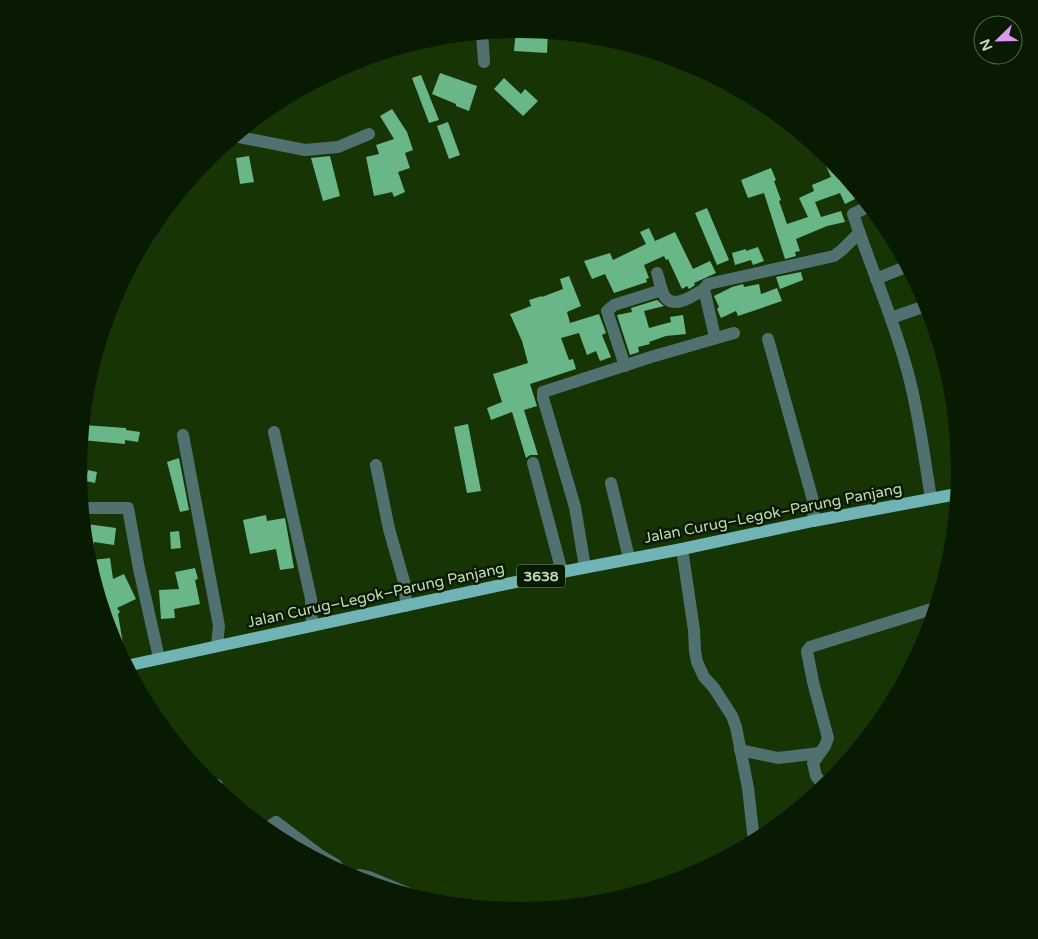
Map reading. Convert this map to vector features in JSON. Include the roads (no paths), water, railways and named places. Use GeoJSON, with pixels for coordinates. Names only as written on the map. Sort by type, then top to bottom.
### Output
{"type":"FeatureCollection","features":[{"type":"Feature","properties":{"kind":"main road","name":"Jalan Curug–Legok–Parung Panjang"},"geometry":{"type":"LineString","coordinates":[[134,664],[585,567],[950,495]]}},
{"type":"Feature","properties":{"kind":"street"},"geometry":{"type":"LineString","coordinates":[[482,39],[484,62]]}},
{"type":"Feature","properties":{"kind":"street"},"geometry":{"type":"LineString","coordinates":[[243,138],[306,150],[338,147],[369,134]]}},
{"type":"Feature","properties":{"kind":"street"},"geometry":{"type":"LineString","coordinates":[[863,209],[853,214],[891,318],[918,415],[931,499]]}},
{"type":"Feature","properties":{"kind":"street"},"geometry":{"type":"LineString","coordinates":[[657,273],[667,299],[678,301],[691,297],[704,289],[708,284],[834,256],[860,233]]}},
{"type":"Feature","properties":{"kind":"street"},"geometry":{"type":"LineString","coordinates":[[876,279],[901,269]]}},
{"type":"Feature","properties":{"kind":"street"},"geometry":{"type":"LineString","coordinates":[[704,289],[715,337]]}},
{"type":"Feature","properties":{"kind":"street"},"geometry":{"type":"LineString","coordinates":[[625,366],[607,311],[614,305],[662,290]]}},
{"type":"Feature","properties":{"kind":"street"},"geometry":{"type":"LineString","coordinates":[[891,318],[919,308]]}},
{"type":"Feature","properties":{"kind":"street"},"geometry":{"type":"LineString","coordinates":[[585,567],[575,507],[543,398],[543,392],[715,337],[734,333]]}},
{"type":"Feature","properties":{"kind":"street"},"geometry":{"type":"LineString","coordinates":[[768,339],[814,504],[813,521]]}},
{"type":"Feature","properties":{"kind":"street"},"geometry":{"type":"LineString","coordinates":[[274,432],[311,599],[312,626]]}},
{"type":"Feature","properties":{"kind":"street"},"geometry":{"type":"LineString","coordinates":[[183,434],[219,626],[217,645]]}},
{"type":"Feature","properties":{"kind":"street"},"geometry":{"type":"LineString","coordinates":[[533,463],[562,572]]}},
{"type":"Feature","properties":{"kind":"street"},"geometry":{"type":"LineString","coordinates":[[376,465],[389,529],[405,585],[406,606]]}},
{"type":"Feature","properties":{"kind":"street"},"geometry":{"type":"LineString","coordinates":[[611,483],[629,558]]}},
{"type":"Feature","properties":{"kind":"street"},"geometry":{"type":"LineString","coordinates":[[89,508],[128,508],[158,658]]}},
{"type":"Feature","properties":{"kind":"street"},"geometry":{"type":"LineString","coordinates":[[682,549],[697,662],[704,677],[714,688],[732,716],[736,727],[748,788],[753,833]]}},
{"type":"Feature","properties":{"kind":"street"},"geometry":{"type":"LineString","coordinates":[[819,780],[813,768],[813,763],[825,746],[828,738],[807,655],[810,647],[927,610]]}},
{"type":"Feature","properties":{"kind":"street"},"geometry":{"type":"LineString","coordinates":[[740,750],[778,758],[820,753]]}},
{"type":"Feature","properties":{"kind":"street"},"geometry":{"type":"LineString","coordinates":[[273,824],[276,822],[310,848]]}}]}
